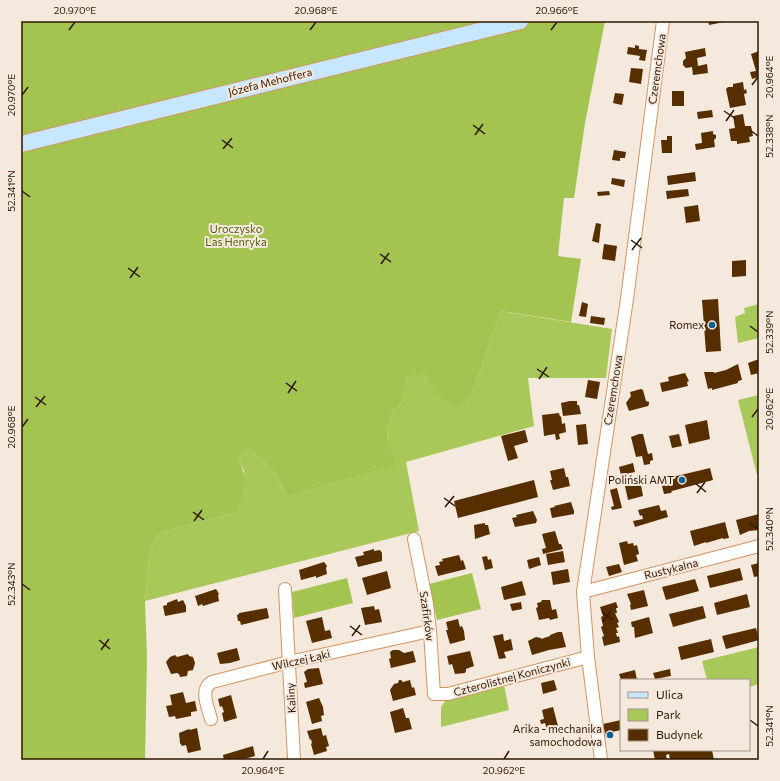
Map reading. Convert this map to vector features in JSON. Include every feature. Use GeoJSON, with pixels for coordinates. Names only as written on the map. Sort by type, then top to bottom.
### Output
{"type":"FeatureCollection","features":[{"type":"Feature","properties":{"kind":"street","name":"Józefa Mehoffera"},"geometry":{"type":"LineString","coordinates":[[21,144],[520,21]]}},
{"type":"Feature","properties":{"kind":"street","name":"Czeremchowa"},"geometry":{"type":"LineString","coordinates":[[601,760],[588,657],[583,592],[626,299],[663,21]]}},
{"type":"Feature","properties":{"kind":"street","name":"Szafirków"},"geometry":{"type":"LineString","coordinates":[[414,538],[427,604],[434,694]]}},
{"type":"Feature","properties":{"kind":"street","name":"Rustykalna"},"geometry":{"type":"LineString","coordinates":[[583,592],[759,546]]}},
{"type":"Feature","properties":{"kind":"street","name":"Kaliny"},"geometry":{"type":"LineString","coordinates":[[286,589],[294,759]]}},
{"type":"Feature","properties":{"kind":"street","name":"Wilczej Łąki"},"geometry":{"type":"LineString","coordinates":[[211,719],[205,697],[205,690],[207,685],[212,682],[289,662],[430,631]]}},
{"type":"Feature","properties":{"kind":"street","name":"Czterolistnej Koniczynki"},"geometry":{"type":"LineString","coordinates":[[434,694],[448,694],[588,657]]}},
{"type":"Feature","properties":{"kind":"green space","name":"Uroczysko Las Henryka"},"geometry":{"type":"Polygon","coordinates":[[[21,21],[605,21],[585,123],[574,198],[564,198],[558,256],[581,259],[571,322],[501,311],[471,396],[465,403],[456,405],[436,395],[426,372],[408,377],[403,400],[393,411],[387,429],[388,444],[397,465],[288,496],[276,475],[263,460],[249,449],[244,451],[239,460],[242,467],[244,486],[237,512],[159,533],[150,549],[145,601],[147,656],[145,760],[21,760],[21,21]]]}},
{"type":"Feature","properties":{"kind":"green space"},"geometry":{"type":"Polygon","coordinates":[[[759,304],[759,338],[738,343],[735,317],[745,313],[744,308],[759,304]]]}},
{"type":"Feature","properties":{"kind":"green space"},"geometry":{"type":"Polygon","coordinates":[[[501,311],[612,329],[606,378],[528,378],[534,426],[406,462],[419,531],[145,601],[150,549],[159,533],[237,512],[244,471],[239,460],[244,451],[249,449],[263,460],[276,475],[288,496],[396,465],[388,444],[387,429],[393,411],[403,400],[408,377],[426,371],[465,403],[471,396],[501,311]]]}},
{"type":"Feature","properties":{"kind":"green space"},"geometry":{"type":"Polygon","coordinates":[[[759,395],[759,474],[757,475],[738,400],[759,395]]]}},
{"type":"Feature","properties":{"kind":"green space"},"geometry":{"type":"Polygon","coordinates":[[[472,573],[481,609],[437,620],[429,584],[472,573]]]}},
{"type":"Feature","properties":{"kind":"green space"},"geometry":{"type":"Polygon","coordinates":[[[347,578],[353,603],[294,618],[292,592],[347,578]]]}},
{"type":"Feature","properties":{"kind":"green space"},"geometry":{"type":"Polygon","coordinates":[[[759,647],[759,684],[750,687],[750,679],[707,679],[702,661],[759,647]]]}},
{"type":"Feature","properties":{"kind":"green space"},"geometry":{"type":"Polygon","coordinates":[[[504,685],[509,710],[441,727],[441,707],[446,700],[504,685]]]}},
{"type":"Feature","properties":{"kind":"building"},"geometry":{"type":"Polygon","coordinates":[[[708,21],[724,21],[724,22],[709,25],[708,21]]]}},
{"type":"Feature","properties":{"kind":"building"},"geometry":{"type":"Polygon","coordinates":[[[635,45],[639,46],[639,49],[647,50],[645,61],[639,60],[640,56],[627,54],[628,47],[635,48],[635,45]]]}},
{"type":"Feature","properties":{"kind":"building"},"geometry":{"type":"Polygon","coordinates":[[[705,48],[706,56],[697,58],[698,66],[707,64],[708,73],[693,75],[692,67],[686,68],[683,65],[683,61],[686,58],[685,52],[705,48]]]}},
{"type":"Feature","properties":{"kind":"building"},"geometry":{"type":"Polygon","coordinates":[[[759,51],[759,77],[752,79],[750,72],[756,71],[751,54],[759,51]]]}},
{"type":"Feature","properties":{"kind":"building"},"geometry":{"type":"Polygon","coordinates":[[[631,68],[643,69],[641,84],[629,82],[631,68]]]}},
{"type":"Feature","properties":{"kind":"building"},"geometry":{"type":"Polygon","coordinates":[[[743,82],[744,90],[746,89],[747,93],[744,94],[746,105],[730,108],[726,89],[728,87],[733,87],[733,84],[743,82]]]}},
{"type":"Feature","properties":{"kind":"building"},"geometry":{"type":"Polygon","coordinates":[[[672,91],[684,91],[684,106],[672,106],[672,91]]]}},
{"type":"Feature","properties":{"kind":"building"},"geometry":{"type":"Polygon","coordinates":[[[615,93],[624,94],[622,105],[613,103],[615,93]]]}},
{"type":"Feature","properties":{"kind":"building"},"geometry":{"type":"Polygon","coordinates":[[[712,110],[713,117],[698,119],[697,112],[712,110]]]}},
{"type":"Feature","properties":{"kind":"building"},"geometry":{"type":"Polygon","coordinates":[[[743,114],[745,126],[751,126],[753,136],[749,137],[750,142],[737,144],[737,141],[731,141],[729,129],[735,128],[733,116],[743,114]]]}},
{"type":"Feature","properties":{"kind":"building"},"geometry":{"type":"Polygon","coordinates":[[[713,131],[713,134],[716,135],[714,140],[715,147],[696,150],[695,144],[702,143],[701,133],[713,131]]]}},
{"type":"Feature","properties":{"kind":"building"},"geometry":{"type":"Polygon","coordinates":[[[667,136],[672,136],[672,153],[662,153],[661,140],[667,140],[667,136]]]}},
{"type":"Feature","properties":{"kind":"building"},"geometry":{"type":"Polygon","coordinates":[[[614,150],[626,152],[625,158],[620,158],[620,161],[612,160],[614,150]]]}},
{"type":"Feature","properties":{"kind":"building"},"geometry":{"type":"Polygon","coordinates":[[[695,172],[696,181],[668,185],[667,176],[695,172]]]}},
{"type":"Feature","properties":{"kind":"building"},"geometry":{"type":"Polygon","coordinates":[[[612,178],[625,180],[624,187],[611,184],[612,178]]]}},
{"type":"Feature","properties":{"kind":"building"},"geometry":{"type":"Polygon","coordinates":[[[688,189],[689,196],[667,199],[666,191],[688,189]]]}},
{"type":"Feature","properties":{"kind":"building"},"geometry":{"type":"Polygon","coordinates":[[[609,191],[610,195],[598,196],[597,192],[609,191]]]}},
{"type":"Feature","properties":{"kind":"building"},"geometry":{"type":"Polygon","coordinates":[[[698,205],[700,221],[686,223],[684,207],[698,205]]]}},
{"type":"Feature","properties":{"kind":"building"},"geometry":{"type":"Polygon","coordinates":[[[596,223],[601,224],[599,243],[592,241],[596,223]]]}},
{"type":"Feature","properties":{"kind":"building"},"geometry":{"type":"Polygon","coordinates":[[[604,244],[617,246],[615,261],[602,259],[604,244]]]}},
{"type":"Feature","properties":{"kind":"building"},"geometry":{"type":"Polygon","coordinates":[[[746,260],[746,276],[732,277],[732,261],[746,260]]]}},
{"type":"Feature","properties":{"kind":"building"},"geometry":{"type":"Polygon","coordinates":[[[718,299],[721,351],[706,352],[702,300],[718,299]]]}},
{"type":"Feature","properties":{"kind":"building"},"geometry":{"type":"Polygon","coordinates":[[[582,302],[588,304],[586,317],[579,316],[582,302]]]}},
{"type":"Feature","properties":{"kind":"building"},"geometry":{"type":"Polygon","coordinates":[[[591,316],[605,318],[604,325],[590,323],[591,316]]]}},
{"type":"Feature","properties":{"kind":"building"},"geometry":{"type":"Polygon","coordinates":[[[759,359],[759,373],[751,375],[748,363],[759,359]]]}},
{"type":"Feature","properties":{"kind":"building"},"geometry":{"type":"Polygon","coordinates":[[[738,364],[742,380],[738,381],[738,383],[712,390],[712,388],[708,389],[704,372],[714,373],[726,370],[738,364]]]}},
{"type":"Feature","properties":{"kind":"building"},"geometry":{"type":"Polygon","coordinates":[[[685,373],[689,381],[687,382],[688,386],[662,392],[660,383],[669,381],[668,377],[685,373]]]}},
{"type":"Feature","properties":{"kind":"building"},"geometry":{"type":"Polygon","coordinates":[[[588,380],[600,382],[597,399],[585,397],[588,380]]]}},
{"type":"Feature","properties":{"kind":"building"},"geometry":{"type":"Polygon","coordinates":[[[641,389],[643,390],[646,401],[649,402],[648,406],[629,411],[626,403],[631,396],[630,392],[641,389]]]}},
{"type":"Feature","properties":{"kind":"building"},"geometry":{"type":"Polygon","coordinates":[[[577,401],[581,414],[563,416],[561,403],[577,401]]]}},
{"type":"Feature","properties":{"kind":"building"},"geometry":{"type":"Polygon","coordinates":[[[559,413],[562,424],[565,423],[566,432],[559,434],[560,439],[556,440],[555,434],[544,436],[542,415],[559,413]]]}},
{"type":"Feature","properties":{"kind":"building"},"geometry":{"type":"Polygon","coordinates":[[[707,420],[710,439],[689,444],[685,425],[707,420]]]}},
{"type":"Feature","properties":{"kind":"building"},"geometry":{"type":"Polygon","coordinates":[[[586,424],[588,444],[578,445],[576,425],[586,424]]]}},
{"type":"Feature","properties":{"kind":"building"},"geometry":{"type":"Polygon","coordinates":[[[525,430],[528,442],[514,446],[518,458],[508,461],[501,436],[525,430]]]}},
{"type":"Feature","properties":{"kind":"building"},"geometry":{"type":"Polygon","coordinates":[[[643,434],[648,454],[652,453],[653,460],[650,461],[650,464],[644,465],[642,456],[636,457],[631,437],[643,434]]]}},
{"type":"Feature","properties":{"kind":"building"},"geometry":{"type":"Polygon","coordinates":[[[679,434],[682,446],[672,448],[669,436],[679,434]]]}},
{"type":"Feature","properties":{"kind":"building"},"geometry":{"type":"Polygon","coordinates":[[[633,463],[635,472],[621,475],[619,467],[633,463]]]}},
{"type":"Feature","properties":{"kind":"building"},"geometry":{"type":"Polygon","coordinates":[[[564,468],[570,486],[553,490],[550,480],[552,480],[550,471],[564,468]]]}},
{"type":"Feature","properties":{"kind":"building"},"geometry":{"type":"Polygon","coordinates":[[[710,468],[713,480],[664,494],[660,478],[667,476],[668,478],[710,468]]]}},
{"type":"Feature","properties":{"kind":"building"},"geometry":{"type":"Polygon","coordinates":[[[534,480],[538,497],[458,518],[454,501],[534,480]]]}},
{"type":"Feature","properties":{"kind":"building"},"geometry":{"type":"Polygon","coordinates":[[[641,485],[643,496],[628,500],[625,486],[641,485]]]}},
{"type":"Feature","properties":{"kind":"building"},"geometry":{"type":"Polygon","coordinates":[[[617,488],[622,508],[612,510],[611,507],[614,506],[610,490],[617,488]]]}},
{"type":"Feature","properties":{"kind":"building"},"geometry":{"type":"Polygon","coordinates":[[[571,502],[574,514],[552,518],[550,508],[571,502]]]}},
{"type":"Feature","properties":{"kind":"building"},"geometry":{"type":"Polygon","coordinates":[[[659,505],[661,511],[666,510],[668,517],[635,527],[633,521],[643,519],[638,510],[659,505]]]}},
{"type":"Feature","properties":{"kind":"building"},"geometry":{"type":"Polygon","coordinates":[[[533,511],[537,520],[536,523],[515,527],[512,518],[517,517],[516,515],[533,511]]]}},
{"type":"Feature","properties":{"kind":"building"},"geometry":{"type":"Polygon","coordinates":[[[759,514],[759,530],[749,531],[740,535],[736,520],[759,514]]]}},
{"type":"Feature","properties":{"kind":"building"},"geometry":{"type":"Polygon","coordinates":[[[725,522],[729,538],[723,538],[694,546],[690,531],[725,522]]]}},
{"type":"Feature","properties":{"kind":"building"},"geometry":{"type":"Polygon","coordinates":[[[485,523],[485,525],[488,525],[490,534],[475,539],[474,525],[485,523]]]}},
{"type":"Feature","properties":{"kind":"building"},"geometry":{"type":"Polygon","coordinates":[[[555,531],[559,544],[561,544],[563,549],[543,554],[542,549],[546,548],[542,534],[555,531]]]}},
{"type":"Feature","properties":{"kind":"building"},"geometry":{"type":"Polygon","coordinates":[[[627,541],[628,544],[633,543],[634,546],[637,545],[639,554],[636,555],[638,561],[624,565],[619,543],[627,541]]]}},
{"type":"Feature","properties":{"kind":"building"},"geometry":{"type":"Polygon","coordinates":[[[374,549],[374,551],[380,550],[382,553],[382,561],[358,567],[355,557],[364,555],[363,552],[374,549]]]}},
{"type":"Feature","properties":{"kind":"building"},"geometry":{"type":"Polygon","coordinates":[[[563,551],[565,562],[548,565],[546,554],[563,551]]]}},
{"type":"Feature","properties":{"kind":"building"},"geometry":{"type":"Polygon","coordinates":[[[459,555],[461,561],[463,560],[466,569],[438,576],[435,566],[440,565],[439,562],[443,561],[442,559],[459,555]]]}},
{"type":"Feature","properties":{"kind":"building"},"geometry":{"type":"Polygon","coordinates":[[[487,556],[488,560],[491,559],[493,568],[485,570],[482,557],[487,556]]]}},
{"type":"Feature","properties":{"kind":"building"},"geometry":{"type":"Polygon","coordinates":[[[539,557],[541,565],[529,569],[527,560],[539,557]]]}},
{"type":"Feature","properties":{"kind":"building"},"geometry":{"type":"Polygon","coordinates":[[[324,562],[327,566],[327,574],[316,578],[316,576],[301,580],[299,570],[324,562]]]}},
{"type":"Feature","properties":{"kind":"building"},"geometry":{"type":"Polygon","coordinates":[[[759,563],[759,576],[754,577],[751,565],[759,563]]]}},
{"type":"Feature","properties":{"kind":"building"},"geometry":{"type":"Polygon","coordinates":[[[619,564],[622,572],[609,576],[606,567],[619,564]]]}},
{"type":"Feature","properties":{"kind":"building"},"geometry":{"type":"Polygon","coordinates":[[[740,568],[743,580],[710,588],[707,576],[740,568]]]}},
{"type":"Feature","properties":{"kind":"building"},"geometry":{"type":"Polygon","coordinates":[[[568,569],[570,582],[553,585],[551,572],[568,569]]]}},
{"type":"Feature","properties":{"kind":"building"},"geometry":{"type":"Polygon","coordinates":[[[387,571],[391,588],[367,595],[362,578],[387,571]]]}},
{"type":"Feature","properties":{"kind":"building"},"geometry":{"type":"Polygon","coordinates":[[[695,579],[699,591],[666,600],[662,587],[695,579]]]}},
{"type":"Feature","properties":{"kind":"building"},"geometry":{"type":"Polygon","coordinates":[[[522,581],[526,595],[504,600],[501,587],[522,581]]]}},
{"type":"Feature","properties":{"kind":"building"},"geometry":{"type":"Polygon","coordinates":[[[216,589],[219,594],[219,601],[198,606],[195,596],[216,589]]]}},
{"type":"Feature","properties":{"kind":"building"},"geometry":{"type":"Polygon","coordinates":[[[644,590],[648,606],[631,610],[631,604],[627,594],[644,590]]]}},
{"type":"Feature","properties":{"kind":"building"},"geometry":{"type":"Polygon","coordinates":[[[747,594],[750,607],[717,615],[714,603],[747,594]]]}},
{"type":"Feature","properties":{"kind":"building"},"geometry":{"type":"Polygon","coordinates":[[[177,599],[178,602],[183,600],[186,606],[186,612],[165,616],[163,606],[177,599]]]}},
{"type":"Feature","properties":{"kind":"building"},"geometry":{"type":"Polygon","coordinates":[[[542,600],[550,600],[552,610],[556,609],[558,618],[539,620],[536,608],[538,607],[537,603],[541,602],[542,600]]]}},
{"type":"Feature","properties":{"kind":"building"},"geometry":{"type":"Polygon","coordinates":[[[521,602],[522,609],[512,611],[510,604],[521,602]]]}},
{"type":"Feature","properties":{"kind":"building"},"geometry":{"type":"Polygon","coordinates":[[[616,602],[618,608],[616,608],[617,613],[615,613],[619,622],[617,623],[619,627],[616,628],[618,633],[616,633],[617,637],[619,636],[620,642],[604,646],[602,637],[604,636],[601,627],[603,626],[601,617],[603,616],[600,607],[616,602]]]}},
{"type":"Feature","properties":{"kind":"building"},"geometry":{"type":"Polygon","coordinates":[[[374,606],[375,610],[379,609],[382,622],[365,625],[361,608],[374,606]]]}},
{"type":"Feature","properties":{"kind":"building"},"geometry":{"type":"Polygon","coordinates":[[[703,606],[706,618],[673,627],[669,614],[703,606]]]}},
{"type":"Feature","properties":{"kind":"building"},"geometry":{"type":"Polygon","coordinates":[[[267,608],[269,618],[241,625],[240,621],[238,621],[237,615],[239,613],[267,608]]]}},
{"type":"Feature","properties":{"kind":"building"},"geometry":{"type":"Polygon","coordinates":[[[322,617],[325,631],[330,630],[332,638],[312,643],[306,621],[322,617]]]}},
{"type":"Feature","properties":{"kind":"building"},"geometry":{"type":"Polygon","coordinates":[[[649,617],[653,633],[635,638],[634,627],[632,627],[631,622],[649,617]]]}},
{"type":"Feature","properties":{"kind":"building"},"geometry":{"type":"Polygon","coordinates":[[[458,619],[460,627],[462,626],[464,631],[465,640],[450,644],[446,630],[448,630],[446,622],[458,619]]]}},
{"type":"Feature","properties":{"kind":"building"},"geometry":{"type":"Polygon","coordinates":[[[756,628],[759,640],[726,649],[722,636],[756,628]]]}},
{"type":"Feature","properties":{"kind":"building"},"geometry":{"type":"Polygon","coordinates":[[[558,632],[562,632],[566,647],[532,655],[528,641],[536,637],[541,639],[558,632]]]}},
{"type":"Feature","properties":{"kind":"building"},"geometry":{"type":"Polygon","coordinates":[[[503,634],[504,641],[511,639],[513,650],[504,652],[506,658],[499,659],[493,636],[503,634]]]}},
{"type":"Feature","properties":{"kind":"building"},"geometry":{"type":"Polygon","coordinates":[[[711,639],[714,652],[681,660],[678,647],[711,639]]]}},
{"type":"Feature","properties":{"kind":"building"},"geometry":{"type":"Polygon","coordinates":[[[237,648],[240,660],[220,664],[217,653],[237,648]]]}},
{"type":"Feature","properties":{"kind":"building"},"geometry":{"type":"Polygon","coordinates":[[[393,650],[399,650],[404,653],[413,651],[416,662],[391,668],[389,659],[391,658],[390,652],[393,650]]]}},
{"type":"Feature","properties":{"kind":"building"},"geometry":{"type":"Polygon","coordinates":[[[470,651],[474,666],[466,669],[465,673],[455,674],[452,664],[449,665],[447,656],[470,651]]]}},
{"type":"Feature","properties":{"kind":"building"},"geometry":{"type":"Polygon","coordinates":[[[188,654],[189,656],[193,657],[195,663],[193,670],[188,671],[187,676],[180,677],[177,673],[171,674],[166,662],[170,657],[188,654]]]}},
{"type":"Feature","properties":{"kind":"building"},"geometry":{"type":"Polygon","coordinates":[[[319,668],[323,684],[305,688],[304,683],[307,682],[304,672],[308,669],[319,668]]]}},
{"type":"Feature","properties":{"kind":"building"},"geometry":{"type":"Polygon","coordinates":[[[670,669],[671,676],[655,679],[653,673],[670,669]]]}},
{"type":"Feature","properties":{"kind":"building"},"geometry":{"type":"Polygon","coordinates":[[[635,670],[637,679],[621,679],[619,674],[635,670]]]}},
{"type":"Feature","properties":{"kind":"building"},"geometry":{"type":"Polygon","coordinates":[[[399,680],[403,682],[410,680],[416,695],[393,701],[390,690],[394,684],[398,683],[399,680]]]}},
{"type":"Feature","properties":{"kind":"building"},"geometry":{"type":"Polygon","coordinates":[[[554,680],[557,690],[543,694],[541,683],[554,680]]]}},
{"type":"Feature","properties":{"kind":"building"},"geometry":{"type":"Polygon","coordinates":[[[183,692],[186,703],[195,701],[197,711],[191,712],[191,716],[176,719],[175,716],[169,717],[166,706],[172,705],[170,695],[183,692]]]}},
{"type":"Feature","properties":{"kind":"building"},"geometry":{"type":"Polygon","coordinates":[[[231,695],[237,718],[224,722],[222,713],[224,712],[222,706],[220,707],[218,699],[231,695]]]}},
{"type":"Feature","properties":{"kind":"building"},"geometry":{"type":"Polygon","coordinates":[[[319,698],[323,707],[324,715],[321,716],[322,721],[312,724],[306,702],[319,698]]]}},
{"type":"Feature","properties":{"kind":"building"},"geometry":{"type":"Polygon","coordinates":[[[553,707],[558,726],[547,729],[545,723],[541,724],[540,720],[544,719],[542,710],[553,707]]]}},
{"type":"Feature","properties":{"kind":"building"},"geometry":{"type":"Polygon","coordinates":[[[403,708],[406,718],[409,718],[412,729],[395,733],[390,712],[403,708]]]}},
{"type":"Feature","properties":{"kind":"building"},"geometry":{"type":"Polygon","coordinates":[[[620,720],[620,730],[612,732],[613,736],[606,738],[603,724],[620,720]]]}},
{"type":"Feature","properties":{"kind":"building"},"geometry":{"type":"Polygon","coordinates":[[[197,728],[201,750],[188,753],[186,745],[182,746],[180,743],[179,733],[197,728]]]}},
{"type":"Feature","properties":{"kind":"building"},"geometry":{"type":"Polygon","coordinates":[[[321,728],[323,736],[326,735],[329,746],[326,747],[327,751],[314,755],[311,739],[310,740],[307,731],[321,728]]]}},
{"type":"Feature","properties":{"kind":"building"},"geometry":{"type":"Polygon","coordinates":[[[253,746],[255,756],[241,760],[224,760],[223,755],[253,746]]]}},
{"type":"Feature","properties":{"kind":"building"},"geometry":{"type":"Polygon","coordinates":[[[653,751],[712,751],[714,760],[670,760],[669,754],[666,755],[667,760],[655,760],[653,751]]]}},
{"type":"Feature","properties":{"kind":"place","name":"Romex"},"geometry":{"type":"Point","coordinates":[712,325]}},
{"type":"Feature","properties":{"kind":"place","name":"Poliński AMT"},"geometry":{"type":"Point","coordinates":[682,480]}},
{"type":"Feature","properties":{"kind":"place","name":"Arika - mechanika samochodowa"},"geometry":{"type":"Point","coordinates":[610,735]}}]}
